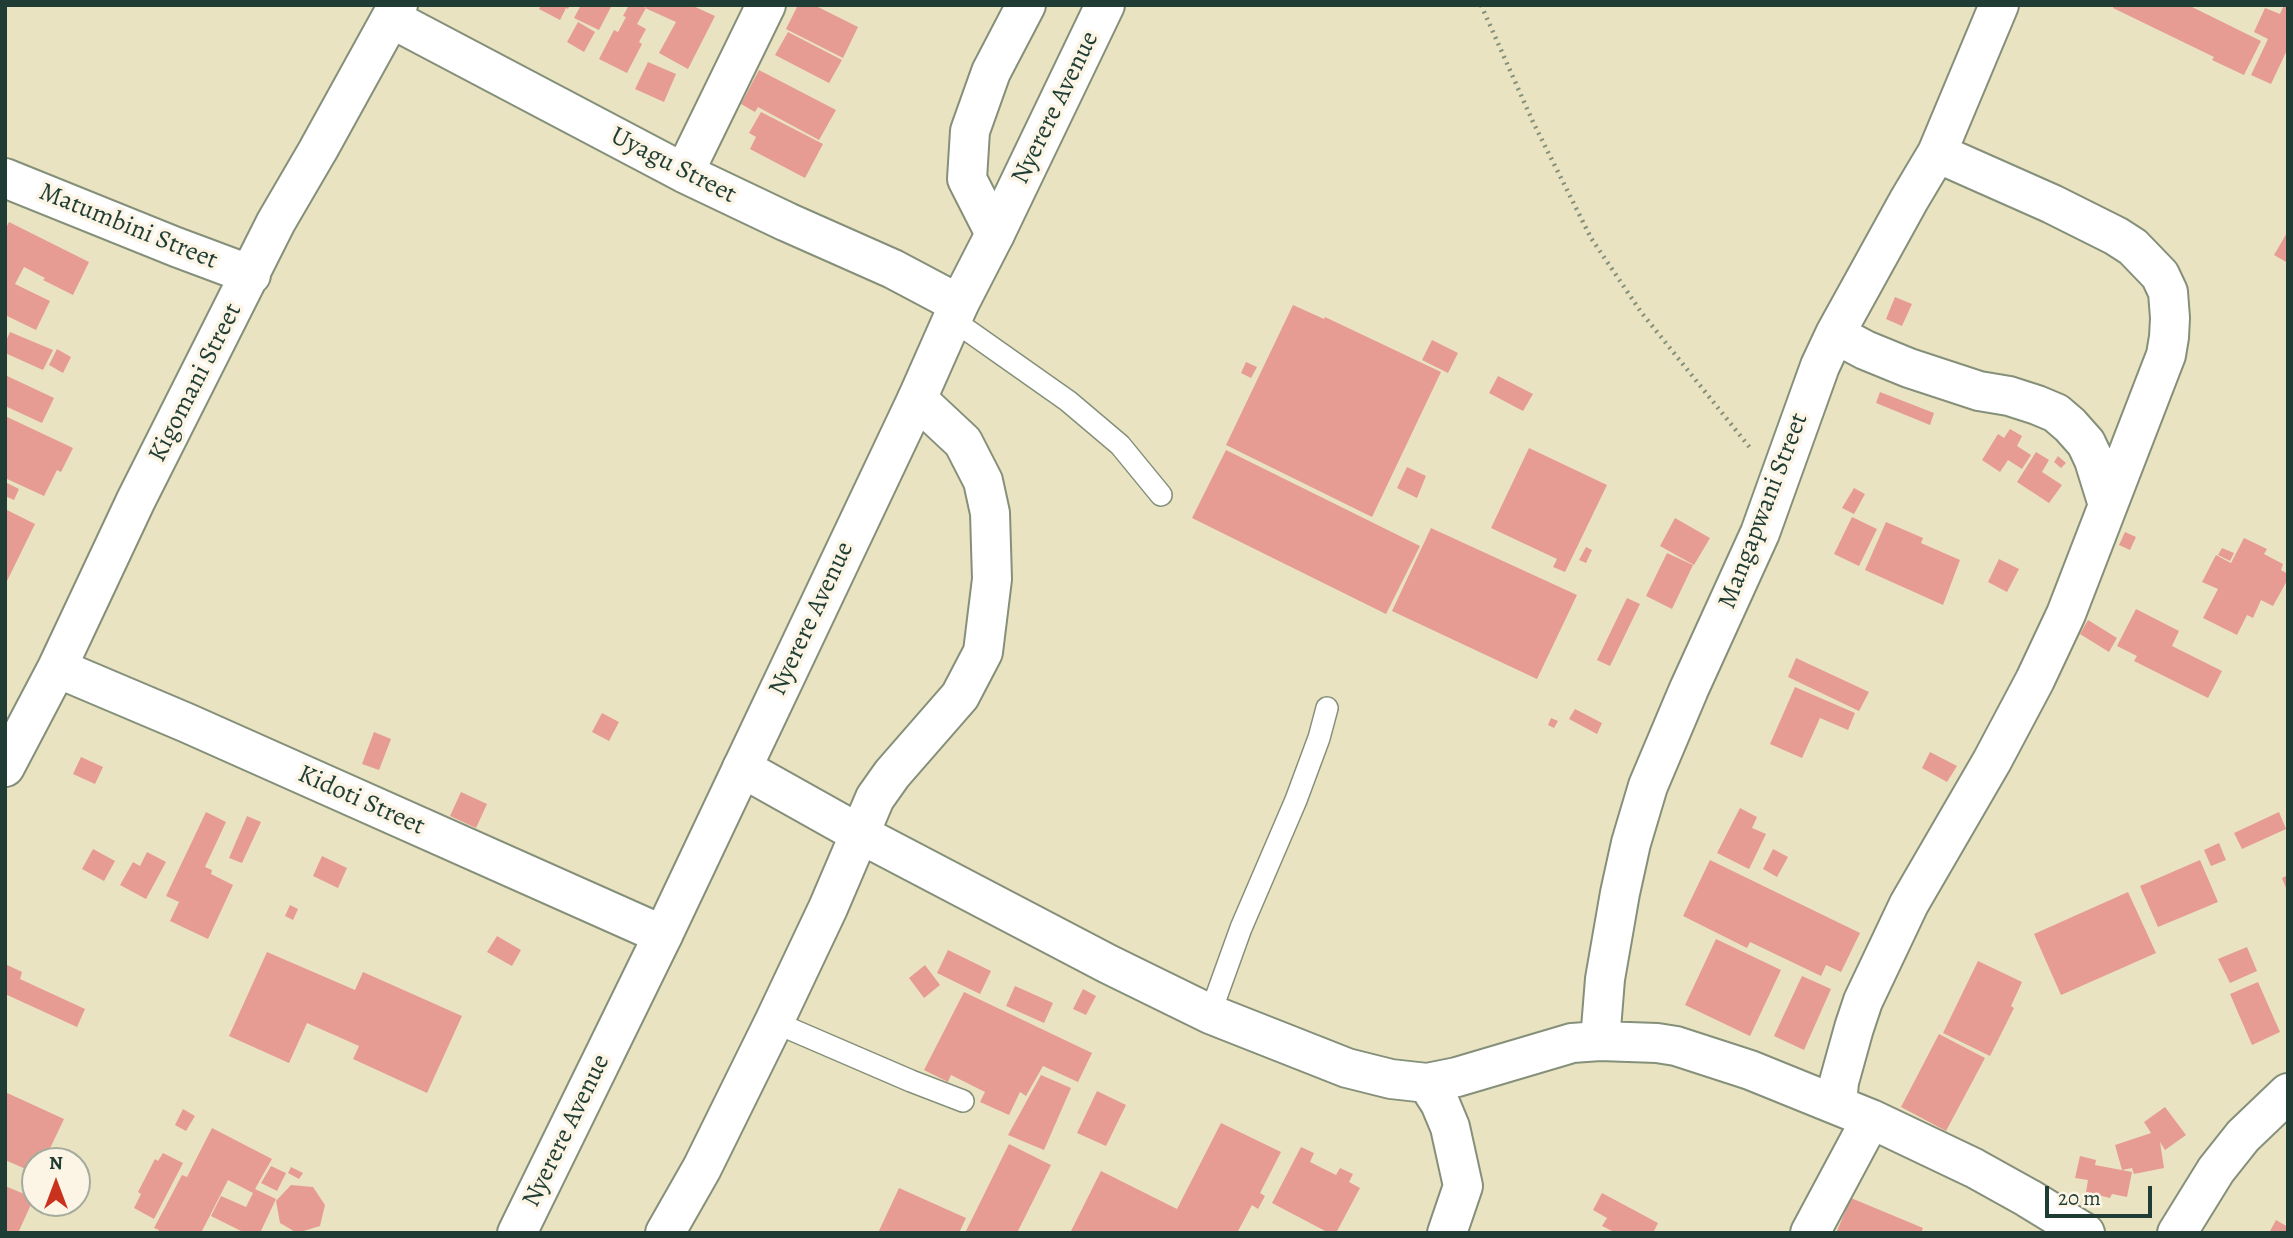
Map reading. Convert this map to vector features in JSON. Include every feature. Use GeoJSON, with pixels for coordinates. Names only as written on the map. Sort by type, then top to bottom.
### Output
{"type":"FeatureCollection","features":[{"type":"Feature","properties":{"kind":"street"},"geometry":{"type":"LineString","coordinates":[[684,173],[766,5]]}},
{"type":"Feature","properties":{"kind":"street"},"geometry":{"type":"LineString","coordinates":[[995,234],[967,179],[970,131],[991,72],[1026,5]]}},
{"type":"Feature","properties":{"kind":"street","name":"Nyerere Avenue"},"geometry":{"type":"LineString","coordinates":[[517,1233],[663,935],[956,312],[1105,5]]}},
{"type":"Feature","properties":{"kind":"street","name":"Mangapwani Street"},"geometry":{"type":"LineString","coordinates":[[1600,1041],[1605,979],[1620,893],[1648,786],[1760,533],[1806,402],[1835,334],[1937,153],[1999,5]]}},
{"type":"Feature","properties":{"kind":"street","name":"Uyagu Street"},"geometry":{"type":"LineString","coordinates":[[395,12],[684,173],[893,269],[956,312]]}},
{"type":"Feature","properties":{"kind":"street","name":"Kigomani Street"},"geometry":{"type":"LineString","coordinates":[[5,767],[57,668],[136,500],[276,222],[395,12]]}},
{"type":"Feature","properties":{"kind":"street"},"geometry":{"type":"LineString","coordinates":[[1810,1233],[1854,1112],[1839,1082],[1863,1001],[1909,904],[2035,680],[2066,614],[2166,355],[2170,317],[2168,292],[2160,275],[2148,260],[2116,236],[1937,153]]}},
{"type":"Feature","properties":{"kind":"street","name":"Matumbini Street"},"geometry":{"type":"LineString","coordinates":[[5,178],[251,275]]}},
{"type":"Feature","properties":{"kind":"street"},"geometry":{"type":"LineString","coordinates":[[1835,334],[1865,351],[1920,372],[1979,391],[2009,396],[2056,413],[2086,443],[2108,505]]}},
{"type":"Feature","properties":{"kind":"street"},"geometry":{"type":"LineString","coordinates":[[664,1233],[702,1168],[774,1022],[828,908],[875,797],[960,696],[983,652],[992,579],[990,513],[983,481],[963,442],[917,399]]}},
{"type":"Feature","properties":{"kind":"street","name":"Kidoti Street"},"geometry":{"type":"LineString","coordinates":[[57,668],[663,935]]}},
{"type":"Feature","properties":{"kind":"street"},"geometry":{"type":"LineString","coordinates":[[742,768],[858,833],[1108,964],[1210,1014],[1347,1068],[1391,1079],[1427,1083],[1457,1077],[1572,1043],[1600,1041],[1676,1046],[1750,1070],[1854,1112],[1974,1168],[2085,1233]]}},
{"type":"Feature","properties":{"kind":"street"},"geometry":{"type":"LineString","coordinates":[[1427,1083],[1440,1103],[1450,1127],[1463,1186],[1447,1233]]}},
{"type":"Feature","properties":{"kind":"street"},"geometry":{"type":"LineString","coordinates":[[2177,1233],[2216,1170],[2243,1136],[2288,1093]]}},
{"type":"Feature","properties":{"kind":"lane"},"geometry":{"type":"LineString","coordinates":[[956,312],[1120,444],[1161,495]]}},
{"type":"Feature","properties":{"kind":"lane"},"geometry":{"type":"LineString","coordinates":[[1210,1014],[1246,915],[1296,800],[1327,708]]}},
{"type":"Feature","properties":{"kind":"lane"},"geometry":{"type":"LineString","coordinates":[[774,1022],[963,1101]]}},
{"type":"Feature","properties":{"kind":"path"},"geometry":{"type":"LineString","coordinates":[[1481,5],[1533,122],[1591,238],[1642,312],[1739,432],[1778,486]]}},
{"type":"Feature","properties":{"kind":"building"},"geometry":{"type":"Polygon","coordinates":[[[541,5],[570,5],[560,20],[539,9],[541,5]]]}},
{"type":"Feature","properties":{"kind":"building"},"geometry":{"type":"Polygon","coordinates":[[[581,5],[612,5],[599,30],[574,18],[581,5]]]}},
{"type":"Feature","properties":{"kind":"building"},"geometry":{"type":"Polygon","coordinates":[[[629,5],[646,8],[637,24],[646,29],[639,42],[642,44],[627,73],[599,59],[614,30],[618,32],[629,5]]]}},
{"type":"Feature","properties":{"kind":"building"},"geometry":{"type":"Polygon","coordinates":[[[647,5],[691,5],[715,16],[688,69],[659,53],[676,22],[645,8],[647,5]]]}},
{"type":"Feature","properties":{"kind":"building"},"geometry":{"type":"Polygon","coordinates":[[[798,5],[814,5],[858,27],[843,58],[786,29],[798,5]]]}},
{"type":"Feature","properties":{"kind":"building"},"geometry":{"type":"Polygon","coordinates":[[[2114,5],[2188,5],[2261,41],[2244,75],[2212,60],[2214,57],[2113,8],[2114,5]]]}},
{"type":"Feature","properties":{"kind":"building"},"geometry":{"type":"Polygon","coordinates":[[[2284,5],[2288,5],[2288,48],[2271,84],[2251,75],[2268,39],[2254,32],[2265,8],[2280,14],[2284,5]]]}},
{"type":"Feature","properties":{"kind":"building"},"geometry":{"type":"Polygon","coordinates":[[[578,22],[595,32],[584,52],[567,42],[578,22]]]}},
{"type":"Feature","properties":{"kind":"building"},"geometry":{"type":"Polygon","coordinates":[[[788,32],[842,60],[829,83],[775,55],[788,32]]]}},
{"type":"Feature","properties":{"kind":"building"},"geometry":{"type":"Polygon","coordinates":[[[648,62],[676,74],[664,102],[635,89],[648,62]]]}},
{"type":"Feature","properties":{"kind":"building"},"geometry":{"type":"Polygon","coordinates":[[[759,70],[836,110],[819,140],[758,107],[755,112],[741,104],[759,70]]]}},
{"type":"Feature","properties":{"kind":"building"},"geometry":{"type":"Polygon","coordinates":[[[761,112],[823,144],[805,178],[750,149],[756,137],[749,133],[761,112]]]}},
{"type":"Feature","properties":{"kind":"building"},"geometry":{"type":"Polygon","coordinates":[[[9,222],[89,262],[73,295],[24,267],[15,284],[50,301],[36,330],[5,315],[5,230],[9,222]]]}},
{"type":"Feature","properties":{"kind":"building"},"geometry":{"type":"Polygon","coordinates":[[[2288,231],[2288,263],[2274,255],[2288,231]]]}},
{"type":"Feature","properties":{"kind":"building"},"geometry":{"type":"Polygon","coordinates":[[[1895,297],[1912,304],[1902,326],[1886,319],[1895,297]]]}},
{"type":"Feature","properties":{"kind":"building"},"geometry":{"type":"Polygon","coordinates":[[[1293,305],[1324,319],[1325,317],[1441,372],[1372,517],[1226,445],[1293,305]]]}},
{"type":"Feature","properties":{"kind":"building"},"geometry":{"type":"Polygon","coordinates":[[[10,332],[53,350],[43,370],[5,353],[5,343],[10,332]]]}},
{"type":"Feature","properties":{"kind":"building"},"geometry":{"type":"Polygon","coordinates":[[[1432,340],[1458,353],[1448,373],[1422,360],[1432,340]]]}},
{"type":"Feature","properties":{"kind":"building"},"geometry":{"type":"Polygon","coordinates":[[[57,349],[71,357],[63,373],[49,365],[57,349]]]}},
{"type":"Feature","properties":{"kind":"building"},"geometry":{"type":"Polygon","coordinates":[[[1246,362],[1257,367],[1251,378],[1241,373],[1246,362]]]}},
{"type":"Feature","properties":{"kind":"building"},"geometry":{"type":"Polygon","coordinates":[[[5,375],[54,398],[42,423],[5,406],[5,375]]]}},
{"type":"Feature","properties":{"kind":"building"},"geometry":{"type":"Polygon","coordinates":[[[1498,376],[1533,394],[1523,411],[1489,393],[1498,376]]]}},
{"type":"Feature","properties":{"kind":"building"},"geometry":{"type":"Polygon","coordinates":[[[1880,392],[1934,413],[1930,425],[1876,403],[1880,392]]]}},
{"type":"Feature","properties":{"kind":"building"},"geometry":{"type":"Polygon","coordinates":[[[5,416],[73,448],[61,472],[57,470],[44,496],[5,478],[5,416]]]}},
{"type":"Feature","properties":{"kind":"building"},"geometry":{"type":"Polygon","coordinates":[[[2010,429],[2022,436],[2017,446],[2031,455],[2022,469],[2008,460],[2000,472],[1982,460],[1998,434],[2004,438],[2010,429]]]}},
{"type":"Feature","properties":{"kind":"building"},"geometry":{"type":"Polygon","coordinates":[[[1529,448],[1607,485],[1565,572],[1553,567],[1557,559],[1491,528],[1529,448]]]}},
{"type":"Feature","properties":{"kind":"building"},"geometry":{"type":"Polygon","coordinates":[[[1226,450],[1420,546],[1386,614],[1192,518],[1226,450]]]}},
{"type":"Feature","properties":{"kind":"building"},"geometry":{"type":"Polygon","coordinates":[[[2036,452],[2049,460],[2042,472],[2062,485],[2049,503],[2017,482],[2036,452]]]}},
{"type":"Feature","properties":{"kind":"building"},"geometry":{"type":"Polygon","coordinates":[[[2058,456],[2066,463],[2061,468],[2054,462],[2058,456]]]}},
{"type":"Feature","properties":{"kind":"building"},"geometry":{"type":"Polygon","coordinates":[[[1407,467],[1426,476],[1417,498],[1397,488],[1407,467]]]}},
{"type":"Feature","properties":{"kind":"building"},"geometry":{"type":"Polygon","coordinates":[[[5,482],[19,489],[14,500],[5,496],[5,482]]]}},
{"type":"Feature","properties":{"kind":"building"},"geometry":{"type":"Polygon","coordinates":[[[1854,488],[1865,494],[1854,514],[1842,508],[1854,488]]]}},
{"type":"Feature","properties":{"kind":"building"},"geometry":{"type":"Polygon","coordinates":[[[5,509],[35,524],[5,585],[5,509]]]}},
{"type":"Feature","properties":{"kind":"building"},"geometry":{"type":"Polygon","coordinates":[[[1852,517],[1877,529],[1859,566],[1834,554],[1852,517]]]}},
{"type":"Feature","properties":{"kind":"building"},"geometry":{"type":"Polygon","coordinates":[[[1675,518],[1710,538],[1694,565],[1660,546],[1675,518]]]}},
{"type":"Feature","properties":{"kind":"building"},"geometry":{"type":"Polygon","coordinates":[[[1886,522],[1923,538],[1921,543],[1960,560],[1943,605],[1865,570],[1886,522]]]}},
{"type":"Feature","properties":{"kind":"building"},"geometry":{"type":"Polygon","coordinates":[[[1431,528],[1577,595],[1537,679],[1392,611],[1431,528]]]}},
{"type":"Feature","properties":{"kind":"building"},"geometry":{"type":"Polygon","coordinates":[[[2125,532],[2136,537],[2130,550],[2119,545],[2125,532]]]}},
{"type":"Feature","properties":{"kind":"building"},"geometry":{"type":"Polygon","coordinates":[[[2244,538],[2267,549],[2264,554],[2283,564],[2281,570],[2288,574],[2288,579],[2273,606],[2261,600],[2253,618],[2247,615],[2237,635],[2203,618],[2218,589],[2202,582],[2216,555],[2231,563],[2244,538]]]}},
{"type":"Feature","properties":{"kind":"building"},"geometry":{"type":"Polygon","coordinates":[[[1586,547],[1592,550],[1586,563],[1579,560],[1586,547]]]}},
{"type":"Feature","properties":{"kind":"building"},"geometry":{"type":"Polygon","coordinates":[[[2222,548],[2234,553],[2230,561],[2218,555],[2222,548]]]}},
{"type":"Feature","properties":{"kind":"building"},"geometry":{"type":"Polygon","coordinates":[[[1667,553],[1693,565],[1672,609],[1646,596],[1667,553]]]}},
{"type":"Feature","properties":{"kind":"building"},"geometry":{"type":"Polygon","coordinates":[[[1999,559],[2019,569],[2007,592],[1988,582],[1999,559]]]}},
{"type":"Feature","properties":{"kind":"building"},"geometry":{"type":"Polygon","coordinates":[[[1627,598],[1640,604],[1610,666],[1597,660],[1627,598]]]}},
{"type":"Feature","properties":{"kind":"building"},"geometry":{"type":"Polygon","coordinates":[[[2136,609],[2179,631],[2172,646],[2222,671],[2208,698],[2134,661],[2137,656],[2117,646],[2136,609]]]}},
{"type":"Feature","properties":{"kind":"building"},"geometry":{"type":"Polygon","coordinates":[[[2088,620],[2117,638],[2109,652],[2080,634],[2088,620]]]}},
{"type":"Feature","properties":{"kind":"building"},"geometry":{"type":"Polygon","coordinates":[[[1796,658],[1869,692],[1859,711],[1788,677],[1796,658]]]}},
{"type":"Feature","properties":{"kind":"building"},"geometry":{"type":"Polygon","coordinates":[[[1795,687],[1855,713],[1848,730],[1820,718],[1802,758],[1770,744],[1795,687]]]}},
{"type":"Feature","properties":{"kind":"building"},"geometry":{"type":"Polygon","coordinates":[[[1575,709],[1602,723],[1597,734],[1569,719],[1575,709]]]}},
{"type":"Feature","properties":{"kind":"building"},"geometry":{"type":"Polygon","coordinates":[[[602,713],[619,722],[609,741],[592,732],[602,713]]]}},
{"type":"Feature","properties":{"kind":"building"},"geometry":{"type":"Polygon","coordinates":[[[1551,718],[1558,721],[1554,728],[1548,725],[1551,718]]]}},
{"type":"Feature","properties":{"kind":"building"},"geometry":{"type":"Polygon","coordinates":[[[374,732],[391,739],[379,770],[362,764],[374,732]]]}},
{"type":"Feature","properties":{"kind":"building"},"geometry":{"type":"Polygon","coordinates":[[[1930,752],[1957,766],[1947,782],[1922,768],[1930,752]]]}},
{"type":"Feature","properties":{"kind":"building"},"geometry":{"type":"Polygon","coordinates":[[[81,757],[103,767],[95,784],[73,774],[81,757]]]}},
{"type":"Feature","properties":{"kind":"building"},"geometry":{"type":"Polygon","coordinates":[[[461,792],[487,804],[476,828],[450,816],[461,792]]]}},
{"type":"Feature","properties":{"kind":"building"},"geometry":{"type":"Polygon","coordinates":[[[1740,808],[1757,817],[1752,828],[1766,834],[1749,869],[1717,853],[1740,808]]]}},
{"type":"Feature","properties":{"kind":"building"},"geometry":{"type":"Polygon","coordinates":[[[206,812],[226,822],[205,867],[212,870],[211,874],[233,885],[208,939],[170,921],[179,902],[166,896],[206,812]]]}},
{"type":"Feature","properties":{"kind":"building"},"geometry":{"type":"Polygon","coordinates":[[[2279,812],[2286,829],[2242,849],[2234,833],[2279,812]]]}},
{"type":"Feature","properties":{"kind":"building"},"geometry":{"type":"Polygon","coordinates":[[[247,816],[261,822],[242,863],[229,858],[247,816]]]}},
{"type":"Feature","properties":{"kind":"building"},"geometry":{"type":"Polygon","coordinates":[[[2219,843],[2226,860],[2211,866],[2204,850],[2219,843]]]}},
{"type":"Feature","properties":{"kind":"building"},"geometry":{"type":"Polygon","coordinates":[[[93,849],[115,861],[104,881],[82,869],[93,849]]]}},
{"type":"Feature","properties":{"kind":"building"},"geometry":{"type":"Polygon","coordinates":[[[1773,849],[1788,857],[1777,877],[1763,869],[1773,849]]]}},
{"type":"Feature","properties":{"kind":"building"},"geometry":{"type":"Polygon","coordinates":[[[147,852],[166,862],[146,899],[120,885],[133,862],[140,866],[147,852]]]}},
{"type":"Feature","properties":{"kind":"building"},"geometry":{"type":"Polygon","coordinates":[[[322,856],[347,868],[338,888],[313,876],[322,856]]]}},
{"type":"Feature","properties":{"kind":"building"},"geometry":{"type":"Polygon","coordinates":[[[1710,860],[1860,933],[1841,972],[1826,965],[1821,976],[1750,942],[1747,948],[1683,916],[1710,860]]]}},
{"type":"Feature","properties":{"kind":"building"},"geometry":{"type":"Polygon","coordinates":[[[2200,860],[2218,902],[2158,927],[2140,886],[2200,860]]]}},
{"type":"Feature","properties":{"kind":"building"},"geometry":{"type":"Polygon","coordinates":[[[2288,875],[2288,893],[2282,878],[2288,875]]]}},
{"type":"Feature","properties":{"kind":"building"},"geometry":{"type":"Polygon","coordinates":[[[2128,892],[2156,953],[2061,995],[2034,934],[2128,892]]]}},
{"type":"Feature","properties":{"kind":"building"},"geometry":{"type":"Polygon","coordinates":[[[290,905],[298,909],[293,920],[285,916],[290,905]]]}},
{"type":"Feature","properties":{"kind":"building"},"geometry":{"type":"Polygon","coordinates":[[[497,936],[521,950],[512,966],[487,952],[497,936]]]}},
{"type":"Feature","properties":{"kind":"building"},"geometry":{"type":"Polygon","coordinates":[[[1716,939],[1781,970],[1750,1036],[1685,1005],[1716,939]]]}},
{"type":"Feature","properties":{"kind":"building"},"geometry":{"type":"Polygon","coordinates":[[[2247,947],[2257,971],[2230,983],[2218,959],[2247,947]]]}},
{"type":"Feature","properties":{"kind":"building"},"geometry":{"type":"Polygon","coordinates":[[[948,950],[991,971],[980,994],[937,973],[948,950]]]}},
{"type":"Feature","properties":{"kind":"building"},"geometry":{"type":"Polygon","coordinates":[[[267,952],[355,990],[363,972],[462,1016],[427,1093],[353,1059],[359,1046],[307,1023],[289,1063],[229,1036],[267,952]]]}},
{"type":"Feature","properties":{"kind":"building"},"geometry":{"type":"Polygon","coordinates":[[[1978,961],[2022,982],[2011,1006],[2014,1008],[1990,1056],[1943,1033],[1978,961]]]}},
{"type":"Feature","properties":{"kind":"building"},"geometry":{"type":"Polygon","coordinates":[[[5,964],[22,972],[20,979],[85,1009],[77,1027],[5,994],[5,964]]]}},
{"type":"Feature","properties":{"kind":"building"},"geometry":{"type":"Polygon","coordinates":[[[925,965],[940,985],[924,998],[909,978],[925,965]]]}},
{"type":"Feature","properties":{"kind":"building"},"geometry":{"type":"Polygon","coordinates":[[[1802,976],[1831,989],[1804,1050],[1774,1036],[1802,976]]]}},
{"type":"Feature","properties":{"kind":"building"},"geometry":{"type":"Polygon","coordinates":[[[2258,982],[2280,1032],[2252,1045],[2230,994],[2258,982]]]}},
{"type":"Feature","properties":{"kind":"building"},"geometry":{"type":"Polygon","coordinates":[[[1015,986],[1053,1003],[1044,1023],[1006,1006],[1015,986]]]}},
{"type":"Feature","properties":{"kind":"building"},"geometry":{"type":"Polygon","coordinates":[[[1083,989],[1096,996],[1086,1015],[1073,1009],[1083,989]]]}},
{"type":"Feature","properties":{"kind":"building"},"geometry":{"type":"Polygon","coordinates":[[[964,992],[1092,1053],[1078,1082],[1043,1066],[1026,1096],[1020,1092],[1009,1115],[980,1102],[985,1092],[951,1075],[948,1082],[924,1070],[964,992]]]}},
{"type":"Feature","properties":{"kind":"building"},"geometry":{"type":"Polygon","coordinates":[[[1939,1034],[1985,1058],[1946,1131],[1901,1107],[1939,1034]]]}},
{"type":"Feature","properties":{"kind":"building"},"geometry":{"type":"Polygon","coordinates":[[[1041,1075],[1071,1088],[1044,1150],[1008,1135],[1041,1075]]]}},
{"type":"Feature","properties":{"kind":"building"},"geometry":{"type":"Polygon","coordinates":[[[1097,1091],[1126,1105],[1106,1146],[1077,1133],[1097,1091]]]}},
{"type":"Feature","properties":{"kind":"building"},"geometry":{"type":"Polygon","coordinates":[[[5,1092],[64,1119],[51,1147],[21,1147],[21,1167],[5,1160],[5,1092]]]}},
{"type":"Feature","properties":{"kind":"building"},"geometry":{"type":"Polygon","coordinates":[[[2165,1107],[2186,1135],[2165,1150],[2160,1142],[2164,1168],[2134,1174],[2132,1168],[2122,1170],[2115,1145],[2151,1133],[2144,1122],[2165,1107]]]}},
{"type":"Feature","properties":{"kind":"building"},"geometry":{"type":"Polygon","coordinates":[[[183,1109],[195,1116],[186,1131],[175,1125],[183,1109]]]}},
{"type":"Feature","properties":{"kind":"building"},"geometry":{"type":"Polygon","coordinates":[[[1221,1123],[1281,1152],[1260,1193],[1265,1196],[1258,1209],[1252,1205],[1237,1233],[1070,1233],[1101,1171],[1177,1209],[1221,1123]]]}},
{"type":"Feature","properties":{"kind":"building"},"geometry":{"type":"Polygon","coordinates":[[[212,1128],[272,1159],[255,1189],[276,1199],[260,1233],[245,1233],[211,1216],[221,1196],[246,1207],[253,1193],[228,1180],[201,1233],[158,1233],[159,1230],[154,1228],[182,1175],[187,1177],[212,1128]]]}},
{"type":"Feature","properties":{"kind":"building"},"geometry":{"type":"Polygon","coordinates":[[[1009,1144],[1051,1165],[1017,1233],[965,1233],[1009,1144]]]}},
{"type":"Feature","properties":{"kind":"building"},"geometry":{"type":"Polygon","coordinates":[[[1301,1147],[1314,1153],[1310,1162],[1336,1175],[1340,1168],[1353,1174],[1349,1182],[1360,1188],[1336,1233],[1329,1233],[1272,1203],[1301,1147]]]}},
{"type":"Feature","properties":{"kind":"building"},"geometry":{"type":"Polygon","coordinates":[[[163,1153],[183,1163],[154,1219],[134,1208],[141,1194],[138,1192],[155,1159],[158,1161],[163,1153]]]}},
{"type":"Feature","properties":{"kind":"building"},"geometry":{"type":"Polygon","coordinates":[[[2080,1156],[2096,1160],[2095,1165],[2132,1172],[2127,1197],[2112,1194],[2110,1198],[2086,1192],[2088,1180],[2075,1178],[2080,1156]]]}},
{"type":"Feature","properties":{"kind":"building"},"geometry":{"type":"Polygon","coordinates":[[[271,1166],[286,1173],[277,1191],[261,1183],[271,1166]]]}},
{"type":"Feature","properties":{"kind":"building"},"geometry":{"type":"Polygon","coordinates":[[[291,1167],[303,1173],[299,1179],[288,1173],[291,1167]]]}},
{"type":"Feature","properties":{"kind":"building"},"geometry":{"type":"Polygon","coordinates":[[[291,1185],[313,1187],[325,1205],[320,1226],[297,1233],[280,1223],[276,1201],[291,1185]]]}},
{"type":"Feature","properties":{"kind":"building"},"geometry":{"type":"Polygon","coordinates":[[[5,1186],[21,1193],[21,1217],[25,1217],[18,1233],[5,1233],[5,1186]]]}},
{"type":"Feature","properties":{"kind":"building"},"geometry":{"type":"Polygon","coordinates":[[[899,1188],[966,1218],[959,1233],[878,1233],[899,1188]]]}},
{"type":"Feature","properties":{"kind":"building"},"geometry":{"type":"Polygon","coordinates":[[[1602,1193],[1658,1223],[1653,1233],[1616,1233],[1602,1226],[1607,1218],[1593,1210],[1602,1193]]]}},
{"type":"Feature","properties":{"kind":"building"},"geometry":{"type":"Polygon","coordinates":[[[1851,1198],[1923,1228],[1921,1233],[1836,1233],[1851,1198]]]}},
{"type":"Feature","properties":{"kind":"building"},"geometry":{"type":"Polygon","coordinates":[[[2276,1220],[2288,1227],[2288,1233],[2269,1233],[2276,1220]]]}}]}
